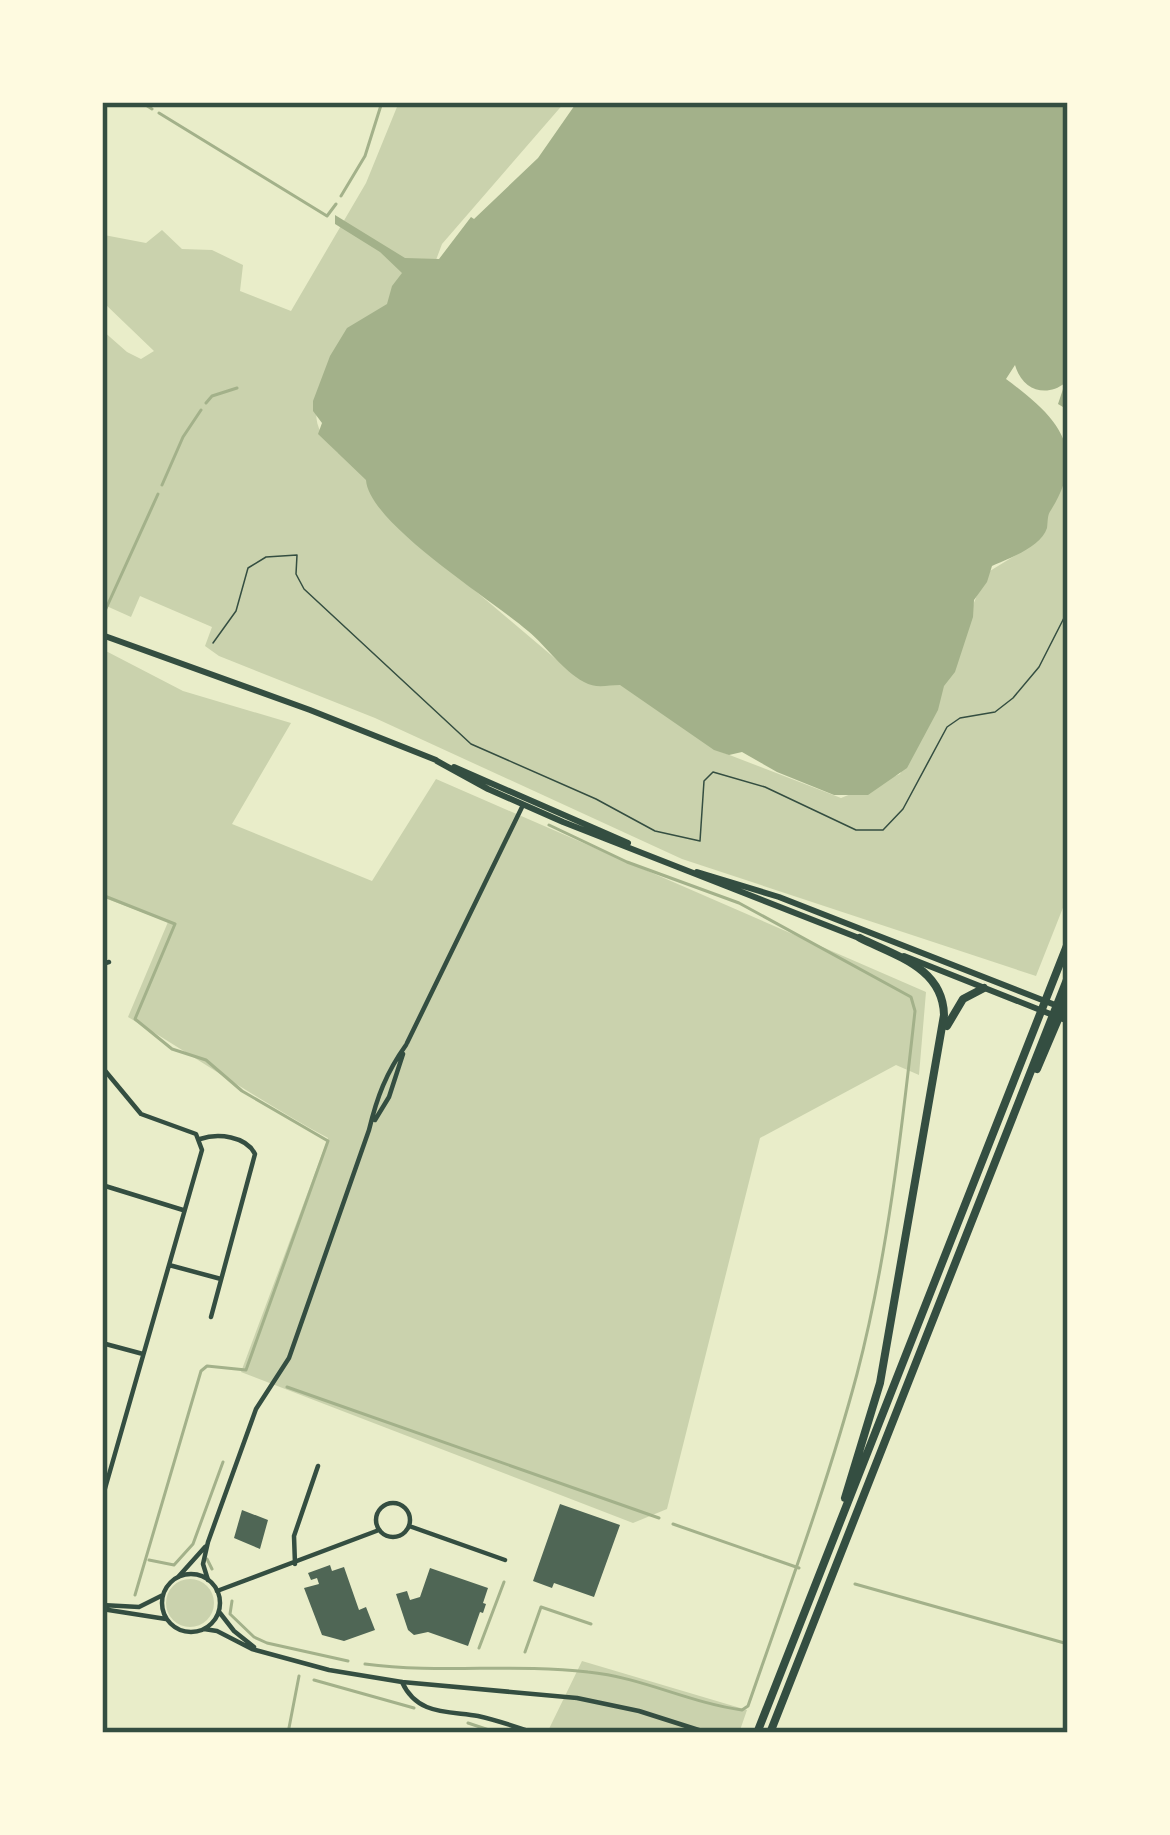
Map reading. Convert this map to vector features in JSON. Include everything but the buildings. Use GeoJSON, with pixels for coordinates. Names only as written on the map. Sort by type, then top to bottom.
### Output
{"type":"FeatureCollection","features":[{"type":"Feature","properties":{"kind":"highway"},"geometry":{"type":"LineString","coordinates":[[836,1532],[880,1383],[944,1010],[936,982],[924,971],[860,938]]}},
{"type":"Feature","properties":{"kind":"highway"},"geometry":{"type":"LineString","coordinates":[[757,1733],[1068,943]]}},
{"type":"Feature","properties":{"kind":"highway"},"geometry":{"type":"LineString","coordinates":[[771,1732],[1068,977]]}},
{"type":"Feature","properties":{"kind":"highway"},"geometry":{"type":"LineString","coordinates":[[940,1050],[953,1010],[966,996],[984,988]]}},
{"type":"Feature","properties":{"kind":"highway"},"geometry":{"type":"LineString","coordinates":[[1019,1102],[1068,997]]}},
{"type":"Feature","properties":{"kind":"main road"},"geometry":{"type":"LineString","coordinates":[[102,635],[310,710],[660,859],[1068,1021]]}},
{"type":"Feature","properties":{"kind":"main road"},"geometry":{"type":"LineString","coordinates":[[682,868],[779,897],[1068,1010]]}},
{"type":"Feature","properties":{"kind":"main road"},"geometry":{"type":"LineString","coordinates":[[984,988],[1007,986]]}},
{"type":"Feature","properties":{"kind":"street"},"geometry":{"type":"LineString","coordinates":[[264,1653],[238,1635],[219,1610],[218,1592],[203,1564],[208,1542],[254,1414],[289,1358],[379,1092],[525,801]]}},
{"type":"Feature","properties":{"kind":"street"},"geometry":{"type":"LineString","coordinates":[[102,1067],[141,1114],[194,1132],[201,1152],[102,1499]]}},
{"type":"Feature","properties":{"kind":"street"},"geometry":{"type":"LineString","coordinates":[[200,1139],[222,1136],[250,1145],[256,1154],[211,1317]]}},
{"type":"Feature","properties":{"kind":"street"},"geometry":{"type":"LineString","coordinates":[[102,1185],[184,1210]]}},
{"type":"Feature","properties":{"kind":"street"},"geometry":{"type":"LineString","coordinates":[[169,1265],[221,1279]]}},
{"type":"Feature","properties":{"kind":"street"},"geometry":{"type":"LineString","coordinates":[[102,1343],[143,1354]]}},
{"type":"Feature","properties":{"kind":"street"},"geometry":{"type":"LineString","coordinates":[[102,1466],[111,1468]]}},
{"type":"Feature","properties":{"kind":"street"},"geometry":{"type":"LineString","coordinates":[[295,1564],[294,1536],[318,1466]]}},
{"type":"Feature","properties":{"kind":"street"},"geometry":{"type":"LineString","coordinates":[[379,1530],[376,1514],[391,1502],[408,1511],[409,1526]]}},
{"type":"Feature","properties":{"kind":"street"},"geometry":{"type":"LineString","coordinates":[[218,1592],[379,1530],[397,1537],[409,1526]]}},
{"type":"Feature","properties":{"kind":"street"},"geometry":{"type":"LineString","coordinates":[[409,1526],[506,1560]]}},
{"type":"Feature","properties":{"kind":"street"},"geometry":{"type":"LineString","coordinates":[[102,1607],[143,1606],[163,1594],[208,1542]]}},
{"type":"Feature","properties":{"kind":"street"},"geometry":{"type":"LineString","coordinates":[[179,1576],[192,1574],[208,1580]]}},
{"type":"Feature","properties":{"kind":"street"},"geometry":{"type":"LineString","coordinates":[[163,1594],[166,1618]]}},
{"type":"Feature","properties":{"kind":"street"},"geometry":{"type":"LineString","coordinates":[[102,1607],[166,1618],[184,1631],[217,1630],[264,1653],[329,1670],[402,1682],[568,1696],[639,1711],[708,1733]]}},
{"type":"Feature","properties":{"kind":"street"},"geometry":{"type":"LineString","coordinates":[[204,1628],[219,1610]]}},
{"type":"Feature","properties":{"kind":"street"},"geometry":{"type":"LineString","coordinates":[[402,1682],[410,1697],[430,1710],[486,1718],[535,1733]]}},
{"type":"Feature","properties":{"kind":"path"},"geometry":{"type":"LineString","coordinates":[[213,644],[235,614],[248,568],[266,557],[297,555],[297,578],[304,589],[471,744],[601,801],[649,829],[700,841],[704,781],[712,772],[765,788],[856,830],[887,828],[903,809],[947,728],[960,718],[994,712],[1013,698],[1039,667],[1068,610]]}},
{"type":"Feature","properties":{"kind":"shaded area"},"geometry":{"type":"Polygon","coordinates":[[[399,102],[565,102],[442,244],[433,268],[318,396],[319,428],[338,453],[394,439],[401,528],[577,677],[617,677],[714,749],[841,798],[900,774],[943,684],[985,574],[1029,547],[1068,473],[1068,895],[1036,976],[682,859],[375,718],[219,656],[205,646],[212,627],[140,596],[131,617],[102,604],[102,330],[141,359],[154,351],[104,303],[104,235],[146,243],[162,230],[182,249],[212,250],[243,265],[240,291],[291,311],[366,183],[399,102]]]}},
{"type":"Feature","properties":{"kind":"shaded area"},"geometry":{"type":"Polygon","coordinates":[[[577,102],[1068,102],[1068,410],[1058,404],[1065,383],[1050,390],[1036,389],[1023,380],[1015,365],[1006,379],[1039,406],[1061,434],[1067,450],[1062,488],[1044,535],[1023,552],[992,566],[974,600],[955,672],[907,768],[868,795],[834,795],[742,752],[729,755],[714,750],[620,685],[593,685],[576,677],[528,631],[410,539],[372,498],[366,480],[318,434],[322,423],[313,411],[313,401],[330,356],[347,328],[387,304],[402,273],[380,252],[335,224],[335,215],[405,258],[439,259],[471,217],[538,158],[577,102]]]}},
{"type":"Feature","properties":{"kind":"shaded area"},"geometry":{"type":"Polygon","coordinates":[[[102,649],[183,691],[291,723],[232,824],[372,881],[436,779],[926,992],[919,1075],[896,1065],[760,1138],[667,1509],[633,1523],[241,1372],[328,1138],[128,1017],[168,922],[102,897],[102,649]]]}},
{"type":"Feature","properties":{"kind":"shaded area"},"geometry":{"type":"Polygon","coordinates":[[[190,1579],[207,1586],[214,1603],[207,1620],[190,1627],[173,1620],[166,1603],[173,1586],[190,1579]]]}},
{"type":"Feature","properties":{"kind":"shaded area"},"geometry":{"type":"Polygon","coordinates":[[[582,1661],[747,1710],[739,1733],[547,1733],[582,1661]]]}},
{"type":"Feature","properties":{"kind":"waterway"},"geometry":{"type":"LineString","coordinates":[[141,102],[152,109]]}},
{"type":"Feature","properties":{"kind":"waterway"},"geometry":{"type":"LineString","coordinates":[[341,196],[365,156],[382,102]]}},
{"type":"Feature","properties":{"kind":"waterway"},"geometry":{"type":"LineString","coordinates":[[159,113],[327,216],[336,204]]}},
{"type":"Feature","properties":{"kind":"waterway"},"geometry":{"type":"LineString","coordinates":[[206,403],[212,396],[237,388]]}},
{"type":"Feature","properties":{"kind":"waterway"},"geometry":{"type":"LineString","coordinates":[[162,485],[201,410]]}},
{"type":"Feature","properties":{"kind":"waterway"},"geometry":{"type":"LineString","coordinates":[[104,613],[158,494]]}},
{"type":"Feature","properties":{"kind":"waterway"},"geometry":{"type":"LineString","coordinates":[[365,1664],[588,1672],[742,1710],[748,1706],[819,1499],[868,1331],[899,1148],[915,1011],[911,997],[739,903],[627,862],[549,825]]}},
{"type":"Feature","properties":{"kind":"waterway"},"geometry":{"type":"LineString","coordinates":[[102,895],[175,924],[135,1019],[172,1049],[206,1060],[242,1091],[328,1141],[246,1370],[207,1366],[201,1371],[135,1595]]}},
{"type":"Feature","properties":{"kind":"waterway"},"geometry":{"type":"LineString","coordinates":[[287,1387],[659,1518]]}},
{"type":"Feature","properties":{"kind":"waterway"},"geometry":{"type":"LineString","coordinates":[[149,1560],[174,1565],[193,1544],[223,1462]]}},
{"type":"Feature","properties":{"kind":"waterway"},"geometry":{"type":"LineString","coordinates":[[673,1524],[799,1568]]}},
{"type":"Feature","properties":{"kind":"waterway"},"geometry":{"type":"LineString","coordinates":[[207,1559],[212,1569]]}},
{"type":"Feature","properties":{"kind":"waterway"},"geometry":{"type":"LineString","coordinates":[[479,1648],[504,1582]]}},
{"type":"Feature","properties":{"kind":"waterway"},"geometry":{"type":"LineString","coordinates":[[855,1584],[1068,1644]]}},
{"type":"Feature","properties":{"kind":"waterway"},"geometry":{"type":"LineString","coordinates":[[232,1601],[230,1614],[254,1637],[348,1661]]}},
{"type":"Feature","properties":{"kind":"waterway"},"geometry":{"type":"LineString","coordinates":[[525,1652],[541,1607],[591,1624]]}},
{"type":"Feature","properties":{"kind":"waterway"},"geometry":{"type":"LineString","coordinates":[[288,1733],[299,1676]]}},
{"type":"Feature","properties":{"kind":"waterway"},"geometry":{"type":"LineString","coordinates":[[314,1680],[414,1708]]}},
{"type":"Feature","properties":{"kind":"waterway"},"geometry":{"type":"LineString","coordinates":[[468,1723],[498,1733]]}}]}
